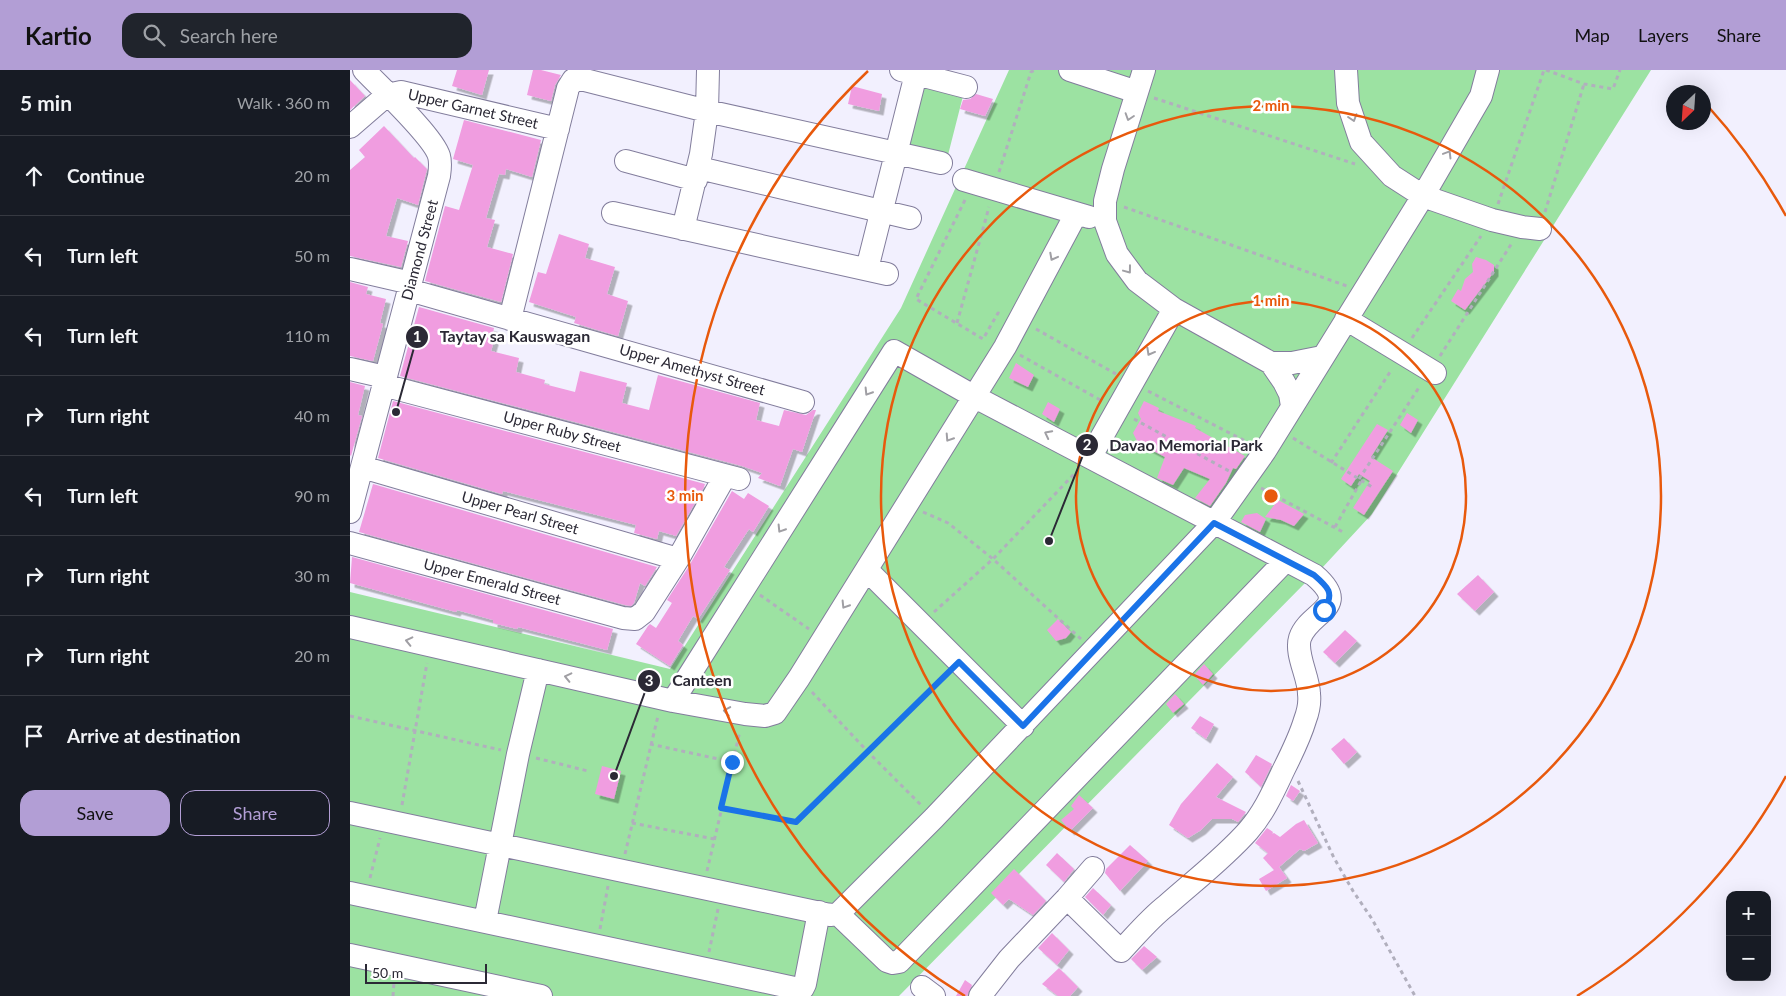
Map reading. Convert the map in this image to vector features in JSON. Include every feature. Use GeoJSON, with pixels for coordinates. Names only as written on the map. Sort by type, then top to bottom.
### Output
{"type":"FeatureCollection","features":[{"type":"Feature","properties":{"kind":"street","name":"Diamond Street"},"geometry":{"type":"LineString","coordinates":[[350,512],[358,461],[384,381],[440,176],[438,155],[434,147],[364,70]]}},
{"type":"Feature","properties":{"kind":"street"},"geometry":{"type":"LineString","coordinates":[[683,229],[697,174],[707,111],[708,70]]}},
{"type":"Feature","properties":{"kind":"street"},"geometry":{"type":"LineString","coordinates":[[1070,70],[1137,92]]}},
{"type":"Feature","properties":{"kind":"street"},"geometry":{"type":"LineString","coordinates":[[1144,70],[1113,169],[1105,211],[1117,254],[1137,281],[1174,309],[1270,363],[1284,382],[1290,394],[1292,406]]}},
{"type":"Feature","properties":{"kind":"street"},"geometry":{"type":"LineString","coordinates":[[1346,70],[1348,103],[1361,142],[1392,176],[1423,196],[1492,220],[1540,229]]}},
{"type":"Feature","properties":{"kind":"street"},"geometry":{"type":"LineString","coordinates":[[358,895],[485,921],[597,947],[706,968],[799,989],[803,988],[806,984],[829,913],[934,818],[1214,523],[1265,451],[1423,196],[1481,96],[1488,70]]}},
{"type":"Feature","properties":{"kind":"street"},"geometry":{"type":"LineString","coordinates":[[614,213],[877,272],[882,211],[896,153],[908,72],[966,87]]}},
{"type":"Feature","properties":{"kind":"street"},"geometry":{"type":"LineString","coordinates":[[510,319],[570,83],[573,80],[579,79],[707,111],[940,163]]}},
{"type":"Feature","properties":{"kind":"street","name":"Upper Garnet Street"},"geometry":{"type":"LineString","coordinates":[[387,95],[401,92],[558,129]]}},
{"type":"Feature","properties":{"kind":"street"},"geometry":{"type":"LineString","coordinates":[[350,127],[387,95]]}},
{"type":"Feature","properties":{"kind":"street"},"geometry":{"type":"LineString","coordinates":[[626,160],[910,218]]}},
{"type":"Feature","properties":{"kind":"street"},"geometry":{"type":"LineString","coordinates":[[969,181],[1076,214],[1105,211]]}},
{"type":"Feature","properties":{"kind":"street"},"geometry":{"type":"LineString","coordinates":[[350,627],[668,700],[745,714],[766,716],[775,713],[824,639],[1006,347],[1076,214]]}},
{"type":"Feature","properties":{"kind":"street","name":"Upper Amethyst Street"},"geometry":{"type":"LineString","coordinates":[[350,269],[510,319],[803,402]]}},
{"type":"Feature","properties":{"kind":"street"},"geometry":{"type":"LineString","coordinates":[[1091,456],[1174,309]]}},
{"type":"Feature","properties":{"kind":"street"},"geometry":{"type":"LineString","coordinates":[[1346,319],[1435,374]]}},
{"type":"Feature","properties":{"kind":"street"},"geometry":{"type":"LineString","coordinates":[[668,700],[745,585],[894,350],[975,397],[1091,456],[1314,575],[1325,584],[1330,596],[1324,610],[1304,631],[1300,638],[1299,648],[1309,693],[1308,709],[1299,738],[1267,804],[1250,830],[1165,906],[1122,951],[1067,898]]}},
{"type":"Feature","properties":{"kind":"street"},"geometry":{"type":"LineString","coordinates":[[1270,363],[1292,363],[1322,357]]}},
{"type":"Feature","properties":{"kind":"street","name":"Upper Ruby Street"},"geometry":{"type":"LineString","coordinates":[[350,369],[384,381],[733,478],[678,559]]}},
{"type":"Feature","properties":{"kind":"street","name":"Upper Pearl Street"},"geometry":{"type":"LineString","coordinates":[[358,461],[678,559]]}},
{"type":"Feature","properties":{"kind":"street","name":"Upper Emerald Street"},"geometry":{"type":"LineString","coordinates":[[350,543],[623,618],[635,618],[644,612],[678,559]]}},
{"type":"Feature","properties":{"kind":"street"},"geometry":{"type":"LineString","coordinates":[[350,813],[829,913],[887,961],[899,962],[1286,560]]}},
{"type":"Feature","properties":{"kind":"street"},"geometry":{"type":"LineString","coordinates":[[867,570],[1023,726]]}},
{"type":"Feature","properties":{"kind":"street"},"geometry":{"type":"LineString","coordinates":[[485,921],[518,754],[538,670]]}},
{"type":"Feature","properties":{"kind":"street"},"geometry":{"type":"LineString","coordinates":[[980,996],[1008,959],[1093,868]]}},
{"type":"Feature","properties":{"kind":"street"},"geometry":{"type":"LineString","coordinates":[[350,954],[517,993],[541,996]]}},
{"type":"Feature","properties":{"kind":"path"},"geometry":{"type":"LineString","coordinates":[[1331,463],[1402,353],[1492,220],[1545,70],[1584,84],[1614,89],[1620,70]]}},
{"type":"Feature","properties":{"kind":"path"},"geometry":{"type":"LineString","coordinates":[[1540,229],[1584,84]]}},
{"type":"Feature","properties":{"kind":"path"},"geometry":{"type":"LineString","coordinates":[[1137,92],[1364,167]]}},
{"type":"Feature","properties":{"kind":"path"},"geometry":{"type":"LineString","coordinates":[[969,181],[916,299],[983,339],[1006,347],[1245,480],[1343,532]]}},
{"type":"Feature","properties":{"kind":"path"},"geometry":{"type":"LineString","coordinates":[[1105,211],[1364,292]]}},
{"type":"Feature","properties":{"kind":"path"},"geometry":{"type":"LineString","coordinates":[[983,339],[998,313],[1020,320],[1133,383],[1265,451]]}},
{"type":"Feature","properties":{"kind":"path"},"geometry":{"type":"LineString","coordinates":[[1278,428],[1372,487]]}},
{"type":"Feature","properties":{"kind":"path"},"geometry":{"type":"LineString","coordinates":[[921,624],[993,558],[1091,456]]}},
{"type":"Feature","properties":{"kind":"path"},"geometry":{"type":"LineString","coordinates":[[1334,527],[1361,481]]}},
{"type":"Feature","properties":{"kind":"path"},"geometry":{"type":"LineString","coordinates":[[906,505],[948,523],[993,558],[1094,651]]}},
{"type":"Feature","properties":{"kind":"path"},"geometry":{"type":"LineString","coordinates":[[745,585],[824,639]]}},
{"type":"Feature","properties":{"kind":"path"},"geometry":{"type":"LineString","coordinates":[[358,895],[391,822],[416,731],[431,646]]}},
{"type":"Feature","properties":{"kind":"path"},"geometry":{"type":"LineString","coordinates":[[721,808],[796,822],[959,662]]}},
{"type":"Feature","properties":{"kind":"path"},"geometry":{"type":"LineString","coordinates":[[799,678],[868,752],[934,818]]}},
{"type":"Feature","properties":{"kind":"path"},"geometry":{"type":"LineString","coordinates":[[597,947],[617,870],[632,823],[650,744],[668,700]]}},
{"type":"Feature","properties":{"kind":"path"},"geometry":{"type":"LineString","coordinates":[[706,968],[713,890],[714,839],[745,714]]}},
{"type":"Feature","properties":{"kind":"path"},"geometry":{"type":"LineString","coordinates":[[350,716],[588,771]]}},
{"type":"Feature","properties":{"kind":"path"},"geometry":{"type":"LineString","coordinates":[[650,744],[732,762]]}},
{"type":"Feature","properties":{"kind":"path"},"geometry":{"type":"LineString","coordinates":[[1288,760],[1334,858],[1353,892],[1376,926],[1415,996]]}},
{"type":"Feature","properties":{"kind":"path"},"geometry":{"type":"LineString","coordinates":[[632,823],[714,839]]}},
{"type":"Feature","properties":{"kind":"green space"},"geometry":{"type":"Polygon","coordinates":[[[1009,70],[1651,70],[1372,514],[1322,568],[1306,582],[899,996],[350,996],[350,592],[670,669],[901,308],[1009,70]]]}},
{"type":"Feature","properties":{"kind":"green space"},"geometry":{"type":"Polygon","coordinates":[[[919,84],[963,96],[947,159],[903,147],[919,84]]]}},
{"type":"Feature","properties":{"kind":"building"},"geometry":{"type":"Polygon","coordinates":[[[457,70],[489,70],[482,95],[452,86],[457,70]]]}},
{"type":"Feature","properties":{"kind":"building"},"geometry":{"type":"Polygon","coordinates":[[[533,70],[561,75],[555,85],[551,101],[527,95],[533,70]]]}},
{"type":"Feature","properties":{"kind":"building"},"geometry":{"type":"Polygon","coordinates":[[[350,80],[365,96],[350,110],[350,80]]]}},
{"type":"Feature","properties":{"kind":"building"},"geometry":{"type":"Polygon","coordinates":[[[852,86],[882,94],[879,111],[848,104],[852,86]]]}},
{"type":"Feature","properties":{"kind":"building"},"geometry":{"type":"Polygon","coordinates":[[[976,94],[993,99],[985,116],[960,109],[963,100],[970,99],[976,94]]]}},
{"type":"Feature","properties":{"kind":"building"},"geometry":{"type":"Polygon","coordinates":[[[464,120],[541,140],[532,177],[506,169],[505,175],[499,174],[486,218],[495,220],[487,247],[513,254],[501,302],[425,281],[445,206],[459,210],[473,165],[453,159],[464,120]]]}},
{"type":"Feature","properties":{"kind":"building"},"geometry":{"type":"Polygon","coordinates":[[[384,126],[427,169],[418,205],[397,198],[386,236],[408,241],[401,267],[350,256],[350,170],[365,157],[359,150],[384,126]]]}},
{"type":"Feature","properties":{"kind":"building"},"geometry":{"type":"Polygon","coordinates":[[[559,234],[589,244],[585,258],[615,267],[607,294],[628,301],[618,336],[574,323],[576,317],[529,302],[538,272],[546,274],[559,234]]]}},
{"type":"Feature","properties":{"kind":"building"},"geometry":{"type":"Polygon","coordinates":[[[1476,257],[1494,265],[1494,272],[1465,310],[1451,301],[1458,289],[1461,291],[1465,279],[1473,272],[1472,264],[1476,257]]]}},
{"type":"Feature","properties":{"kind":"building"},"geometry":{"type":"Polygon","coordinates":[[[350,282],[368,287],[366,294],[386,299],[380,323],[383,324],[373,361],[350,356],[350,282]]]}},
{"type":"Feature","properties":{"kind":"building"},"geometry":{"type":"Polygon","coordinates":[[[419,307],[494,328],[493,333],[496,334],[491,351],[519,358],[516,372],[545,380],[544,384],[575,392],[580,371],[627,383],[622,403],[649,410],[658,375],[760,403],[756,420],[779,426],[784,410],[806,415],[816,410],[802,452],[793,449],[780,486],[758,478],[762,473],[742,466],[400,376],[419,307]]]}},
{"type":"Feature","properties":{"kind":"building"},"geometry":{"type":"Polygon","coordinates":[[[1016,363],[1034,375],[1028,387],[1009,378],[1016,363]]]}},
{"type":"Feature","properties":{"kind":"building"},"geometry":{"type":"Polygon","coordinates":[[[350,382],[365,386],[358,415],[362,416],[351,456],[350,455],[350,382]]]}},
{"type":"Feature","properties":{"kind":"building"},"geometry":{"type":"Polygon","coordinates":[[[393,401],[705,484],[676,536],[659,531],[657,539],[634,533],[636,525],[503,491],[502,494],[378,458],[393,401]]]}},
{"type":"Feature","properties":{"kind":"building"},"geometry":{"type":"Polygon","coordinates":[[[1144,401],[1159,408],[1158,411],[1196,426],[1195,428],[1245,456],[1236,469],[1233,468],[1226,483],[1210,506],[1195,498],[1210,479],[1184,468],[1173,485],[1157,478],[1165,457],[1138,443],[1133,433],[1141,419],[1138,413],[1144,401]]]}},
{"type":"Feature","properties":{"kind":"building"},"geometry":{"type":"Polygon","coordinates":[[[1048,402],[1060,409],[1054,422],[1042,414],[1048,402]]]}},
{"type":"Feature","properties":{"kind":"building"},"geometry":{"type":"Polygon","coordinates":[[[1407,413],[1418,420],[1411,433],[1400,425],[1407,413]]]}},
{"type":"Feature","properties":{"kind":"building"},"geometry":{"type":"Polygon","coordinates":[[[1377,424],[1388,430],[1371,457],[1393,471],[1364,515],[1353,508],[1370,481],[1359,474],[1351,486],[1341,479],[1377,424]]]}},
{"type":"Feature","properties":{"kind":"building"},"geometry":{"type":"Polygon","coordinates":[[[373,484],[657,567],[645,586],[640,583],[634,603],[631,606],[359,532],[373,484]]]}},
{"type":"Feature","properties":{"kind":"building"},"geometry":{"type":"Polygon","coordinates":[[[732,491],[744,499],[748,493],[769,506],[753,532],[749,529],[724,567],[730,570],[698,619],[693,616],[678,641],[683,645],[670,666],[636,644],[650,624],[656,628],[672,603],[667,600],[732,491]]]}},
{"type":"Feature","properties":{"kind":"building"},"geometry":{"type":"Polygon","coordinates":[[[1278,500],[1304,514],[1294,526],[1281,520],[1265,517],[1278,500]]]}},
{"type":"Feature","properties":{"kind":"building"},"geometry":{"type":"Polygon","coordinates":[[[1257,513],[1266,519],[1260,532],[1241,522],[1245,515],[1257,513]]]}},
{"type":"Feature","properties":{"kind":"building"},"geometry":{"type":"Polygon","coordinates":[[[352,557],[613,629],[607,650],[518,627],[517,629],[493,623],[493,620],[457,610],[456,612],[350,583],[352,557]]]}},
{"type":"Feature","properties":{"kind":"building"},"geometry":{"type":"Polygon","coordinates":[[[1478,575],[1494,592],[1475,611],[1457,594],[1478,575]]]}},
{"type":"Feature","properties":{"kind":"building"},"geometry":{"type":"Polygon","coordinates":[[[1058,619],[1071,632],[1066,638],[1056,641],[1047,630],[1058,619]]]}},
{"type":"Feature","properties":{"kind":"building"},"geometry":{"type":"Polygon","coordinates":[[[1345,630],[1357,641],[1335,663],[1323,652],[1345,630]]]}},
{"type":"Feature","properties":{"kind":"building"},"geometry":{"type":"Polygon","coordinates":[[[1204,664],[1213,674],[1203,685],[1194,675],[1204,664]]]}},
{"type":"Feature","properties":{"kind":"building"},"geometry":{"type":"Polygon","coordinates":[[[1175,694],[1184,704],[1173,713],[1166,704],[1175,694]]]}},
{"type":"Feature","properties":{"kind":"building"},"geometry":{"type":"Polygon","coordinates":[[[1200,716],[1214,724],[1206,739],[1191,728],[1200,716]]]}},
{"type":"Feature","properties":{"kind":"building"},"geometry":{"type":"Polygon","coordinates":[[[1344,738],[1357,752],[1344,764],[1331,749],[1344,738]]]}},
{"type":"Feature","properties":{"kind":"building"},"geometry":{"type":"Polygon","coordinates":[[[1256,755],[1272,764],[1261,787],[1245,772],[1256,755]]]}},
{"type":"Feature","properties":{"kind":"building"},"geometry":{"type":"Polygon","coordinates":[[[1217,763],[1233,777],[1216,797],[1246,812],[1238,822],[1232,819],[1212,819],[1201,830],[1188,838],[1169,825],[1181,804],[1217,763]]]}},
{"type":"Feature","properties":{"kind":"building"},"geometry":{"type":"Polygon","coordinates":[[[602,766],[621,771],[614,799],[595,794],[602,766]]]}},
{"type":"Feature","properties":{"kind":"building"},"geometry":{"type":"Polygon","coordinates":[[[1291,785],[1300,791],[1293,801],[1286,796],[1291,785]]]}},
{"type":"Feature","properties":{"kind":"building"},"geometry":{"type":"Polygon","coordinates":[[[1079,795],[1093,808],[1070,831],[1061,820],[1074,809],[1071,806],[1079,795]]]}},
{"type":"Feature","properties":{"kind":"building"},"geometry":{"type":"Polygon","coordinates":[[[1304,820],[1318,843],[1304,851],[1300,849],[1279,867],[1287,878],[1266,891],[1259,879],[1274,870],[1263,858],[1268,853],[1255,843],[1267,828],[1273,832],[1272,834],[1274,833],[1280,837],[1304,820]]]}},
{"type":"Feature","properties":{"kind":"building"},"geometry":{"type":"Polygon","coordinates":[[[1130,845],[1148,861],[1120,891],[1105,873],[1106,869],[1130,845]]]}},
{"type":"Feature","properties":{"kind":"building"},"geometry":{"type":"Polygon","coordinates":[[[1057,853],[1074,869],[1064,882],[1046,865],[1057,853]]]}},
{"type":"Feature","properties":{"kind":"building"},"geometry":{"type":"Polygon","coordinates":[[[1014,869],[1046,901],[1033,915],[1009,899],[1003,905],[991,893],[1014,869]]]}},
{"type":"Feature","properties":{"kind":"building"},"geometry":{"type":"Polygon","coordinates":[[[1093,888],[1111,905],[1103,915],[1085,897],[1093,888]]]}},
{"type":"Feature","properties":{"kind":"building"},"geometry":{"type":"Polygon","coordinates":[[[1052,933],[1069,950],[1057,965],[1038,948],[1052,933]]]}},
{"type":"Feature","properties":{"kind":"building"},"geometry":{"type":"Polygon","coordinates":[[[1144,946],[1157,957],[1142,970],[1131,959],[1144,946]]]}},
{"type":"Feature","properties":{"kind":"building"},"geometry":{"type":"Polygon","coordinates":[[[1059,968],[1078,987],[1070,996],[1058,996],[1042,984],[1059,968]]]}},
{"type":"Feature","properties":{"kind":"building"},"geometry":{"type":"Polygon","coordinates":[[[965,980],[972,985],[967,996],[956,996],[965,980]]]}},
{"type":"Feature","properties":{"kind":"place","name":"Taytay sa Kauswagan"},"geometry":{"type":"Point","coordinates":[396,412]}},
{"type":"Feature","properties":{"kind":"place","name":"Davao Memorial Park"},"geometry":{"type":"Point","coordinates":[1049,541]}},
{"type":"Feature","properties":{"kind":"place","name":"Canteen"},"geometry":{"type":"Point","coordinates":[614,776]}},
{"type":"Feature","properties":{"kind":"route"},"geometry":{"type":"LineString","coordinates":[[732,762],[721,808],[796,822],[959,662],[1023,726],[1214,523],[1314,575],[1329,590],[1330,596],[1324,610]]}}]}
